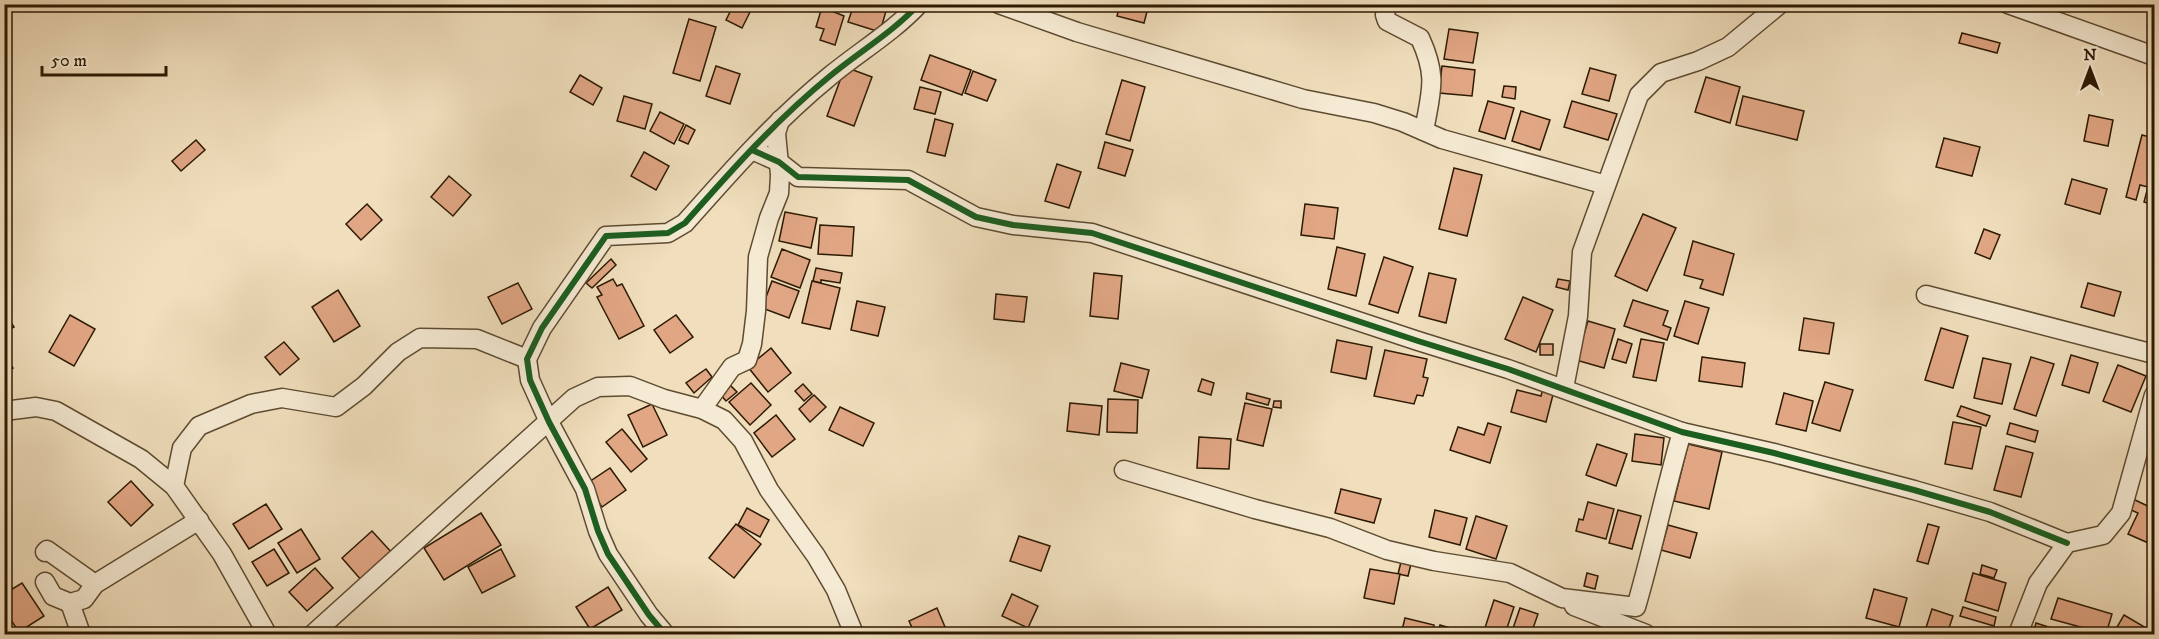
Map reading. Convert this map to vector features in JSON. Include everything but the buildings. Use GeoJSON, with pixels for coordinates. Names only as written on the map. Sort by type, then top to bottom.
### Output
{"type":"FeatureCollection","features":[{"type":"Feature","properties":{"kind":"street"},"geometry":{"type":"LineString","coordinates":[[665,634],[649,615],[608,554],[585,489],[549,422],[530,380],[527,359],[542,328],[606,236],[668,233],[685,223],[780,120],[829,76],[905,19],[919,4]]}},
{"type":"Feature","properties":{"kind":"street"},"geometry":{"type":"LineString","coordinates":[[999,4],[1077,32],[1303,99],[1374,113],[1403,122],[1442,140],[1606,185]]}},
{"type":"Feature","properties":{"kind":"street"},"geometry":{"type":"LineString","coordinates":[[1387,4],[1385,15],[1387,21],[1420,38],[1432,69],[1433,81],[1424,131]]}},
{"type":"Feature","properties":{"kind":"street"},"geometry":{"type":"LineString","coordinates":[[1564,388],[1578,316],[1582,252],[1639,95],[1661,73],[1698,61],[1728,47],[1780,4]]}},
{"type":"Feature","properties":{"kind":"street"},"geometry":{"type":"LineString","coordinates":[[2008,4],[2046,11],[2154,56]]}},
{"type":"Feature","properties":{"kind":"street"},"geometry":{"type":"LineString","coordinates":[[702,409],[732,367],[747,360],[752,344],[758,257],[778,193],[779,162],[776,133],[780,120]]}},
{"type":"Feature","properties":{"kind":"street"},"geometry":{"type":"LineString","coordinates":[[752,150],[779,162],[798,177],[908,180],[976,217],[1013,225],[1092,233],[1564,388],[1683,432],[1914,490],[1990,512],[2067,543],[2103,535],[2121,513],[2154,395]]}},
{"type":"Feature","properties":{"kind":"street"},"geometry":{"type":"LineString","coordinates":[[1926,295],[2154,354]]}},
{"type":"Feature","properties":{"kind":"street"},"geometry":{"type":"LineString","coordinates":[[174,486],[182,448],[199,426],[251,404],[282,398],[336,407],[364,386],[398,352],[420,338],[477,339],[527,359]]}},
{"type":"Feature","properties":{"kind":"street"},"geometry":{"type":"LineString","coordinates":[[314,634],[574,398],[598,387],[630,386],[664,399],[702,409],[724,420],[742,441],[769,490],[816,556],[836,590],[854,634]]}},
{"type":"Feature","properties":{"kind":"street"},"geometry":{"type":"LineString","coordinates":[[4,411],[36,407],[56,411],[141,459],[174,486],[222,554],[267,634]]}},
{"type":"Feature","properties":{"kind":"street"},"geometry":{"type":"LineString","coordinates":[[1124,470],[1255,509],[1330,528],[1387,550],[1434,561],[1510,573],[1562,598],[1636,607],[1654,548],[1668,480],[1683,432]]}},
{"type":"Feature","properties":{"kind":"street"},"geometry":{"type":"LineString","coordinates":[[45,582],[53,596],[70,603],[84,598],[95,584],[199,520]]}},
{"type":"Feature","properties":{"kind":"street"},"geometry":{"type":"LineString","coordinates":[[2018,634],[2038,583],[2067,543]]}},
{"type":"Feature","properties":{"kind":"street"},"geometry":{"type":"LineString","coordinates":[[45,552],[47,550],[95,584]]}},
{"type":"Feature","properties":{"kind":"street"},"geometry":{"type":"LineString","coordinates":[[1510,573],[1513,586],[1524,591],[1554,599],[1646,634]]}},
{"type":"Feature","properties":{"kind":"street"},"geometry":{"type":"LineString","coordinates":[[70,603],[81,634]]}},
{"type":"Feature","properties":{"kind":"cycle path"},"geometry":{"type":"LineString","coordinates":[[665,634],[649,615],[608,554],[585,489],[549,422],[530,380],[527,359],[542,328],[606,236],[668,233],[685,223],[791,110],[830,76],[898,24],[919,4]]}},
{"type":"Feature","properties":{"kind":"cycle path"},"geometry":{"type":"LineString","coordinates":[[752,150],[779,162],[798,177],[908,180],[976,217],[1013,225],[1092,233],[1508,369],[1682,432],[1774,453],[1914,490],[1990,512],[2067,543]]}}]}
